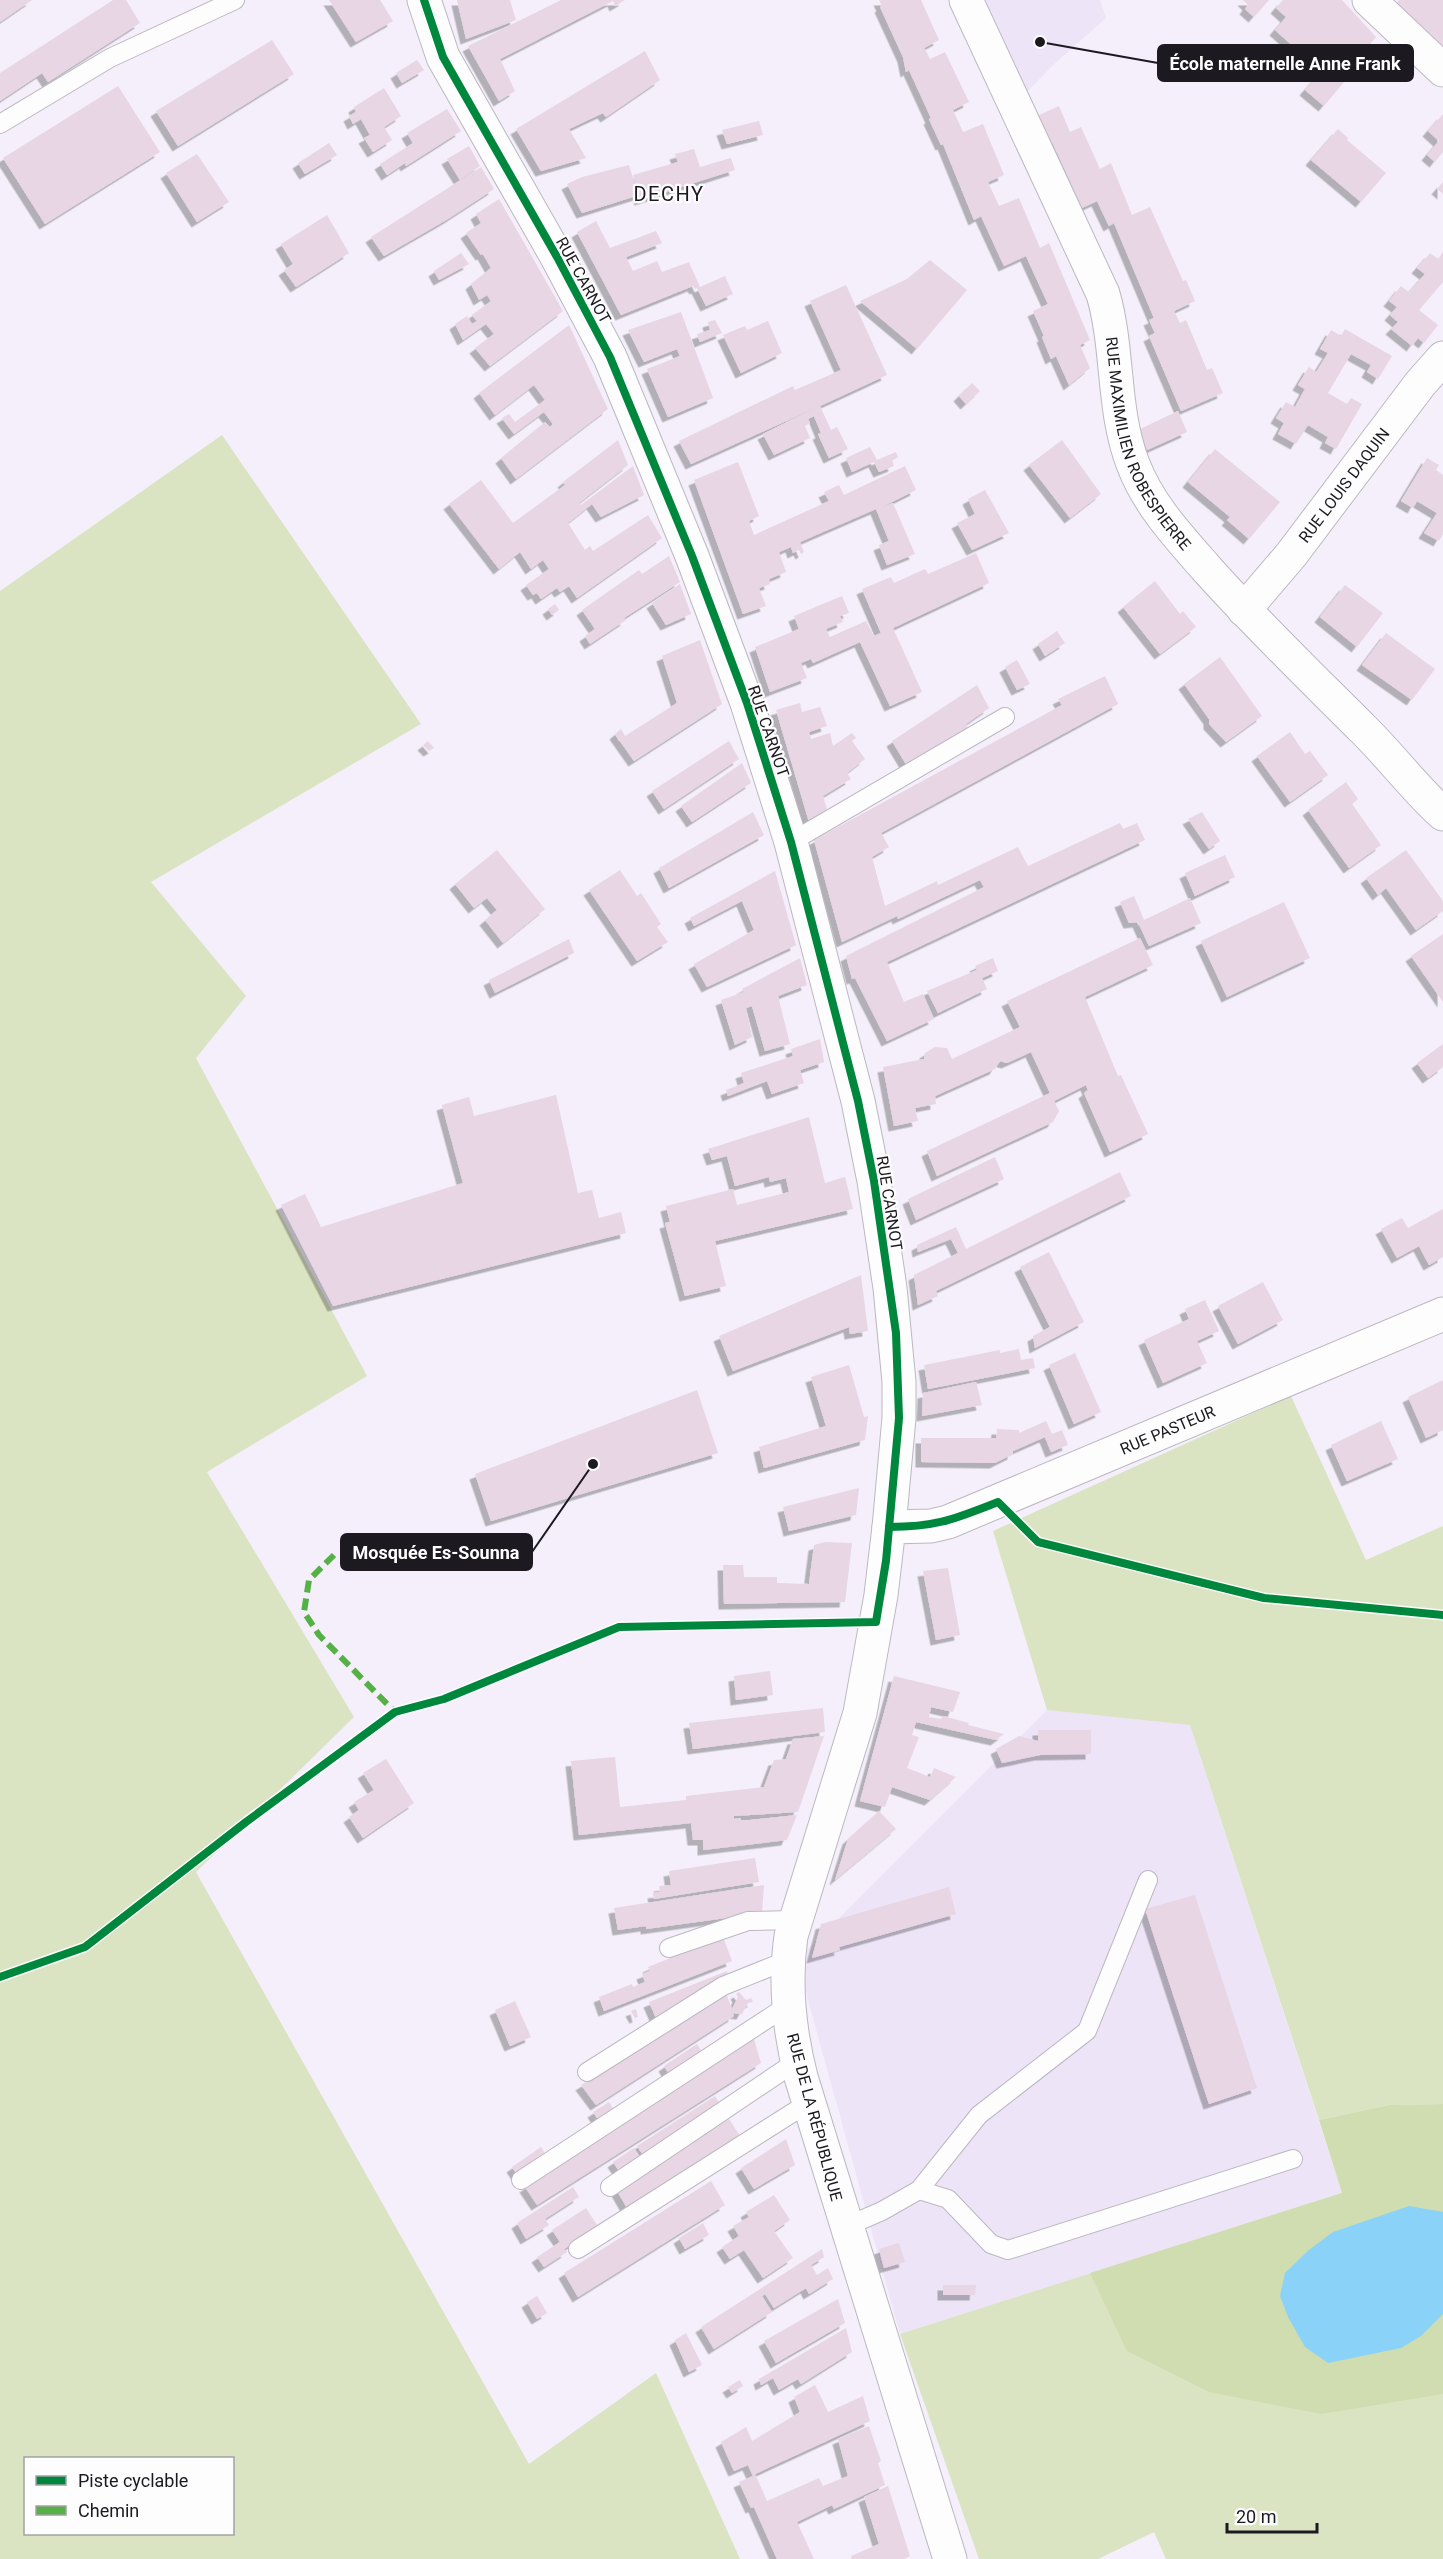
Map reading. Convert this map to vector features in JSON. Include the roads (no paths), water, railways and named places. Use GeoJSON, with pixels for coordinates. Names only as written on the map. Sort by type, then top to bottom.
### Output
{"type":"FeatureCollection","features":[{"type":"Feature","properties":{"kind":"street","name":"RUE CARNOT"},"geometry":{"type":"LineString","coordinates":[[424,0],[443,57],[557,257],[610,357],[692,556],[747,703],[791,842],[858,1101],[874,1181],[890,1288],[899,1382],[889,1527]]}},
{"type":"Feature","properties":{"kind":"street","name":"RUE MAXIMILIEN ROBESPIERRE"},"geometry":{"type":"LineString","coordinates":[[966,0],[1103,294],[1113,337],[1123,426],[1133,464],[1155,505],[1174,531],[1244,610],[1386,752],[1443,814]]}},
{"type":"Feature","properties":{"kind":"street"},"geometry":{"type":"LineString","coordinates":[[1369,0],[1443,70]]}},
{"type":"Feature","properties":{"kind":"street","name":"RUE LOUIS DAQUIN"},"geometry":{"type":"LineString","coordinates":[[1244,610],[1279,569],[1420,384],[1443,358]]}},
{"type":"Feature","properties":{"kind":"street","name":"RUE PASTEUR"},"geometry":{"type":"LineString","coordinates":[[889,1527],[931,1526],[948,1522],[1443,1314]]}},
{"type":"Feature","properties":{"kind":"street","name":"RUE DE LA RÉPUBLIQUE"},"geometry":{"type":"LineString","coordinates":[[889,1527],[881,1595],[861,1713],[795,1920],[788,1960],[787,2006],[797,2061],[808,2103],[950,2559]]}},
{"type":"Feature","properties":{"kind":"lane"},"geometry":{"type":"LineString","coordinates":[[0,124],[110,58],[235,0]]}},
{"type":"Feature","properties":{"kind":"lane"},"geometry":{"type":"LineString","coordinates":[[791,842],[1005,717]]}},
{"type":"Feature","properties":{"kind":"lane"},"geometry":{"type":"LineString","coordinates":[[845,2227],[882,2211],[919,2190],[979,2115],[1087,2031],[1148,1880]]}},
{"type":"Feature","properties":{"kind":"lane"},"geometry":{"type":"LineString","coordinates":[[669,1948],[748,1921],[795,1920]]}},
{"type":"Feature","properties":{"kind":"lane"},"geometry":{"type":"LineString","coordinates":[[587,2072],[723,1986],[788,1960]]}},
{"type":"Feature","properties":{"kind":"lane"},"geometry":{"type":"LineString","coordinates":[[521,2180],[787,2006]]}},
{"type":"Feature","properties":{"kind":"lane"},"geometry":{"type":"LineString","coordinates":[[610,2187],[797,2061]]}},
{"type":"Feature","properties":{"kind":"lane"},"geometry":{"type":"LineString","coordinates":[[578,2249],[808,2103]]}},
{"type":"Feature","properties":{"kind":"lane"},"geometry":{"type":"LineString","coordinates":[[919,2190],[948,2199],[991,2244],[1008,2250],[1293,2159]]}},
{"type":"Feature","properties":{"kind":"water"},"geometry":{"type":"Polygon","coordinates":[[[1409,2206],[1443,2212],[1443,2314],[1421,2336],[1401,2348],[1328,2363],[1305,2347],[1288,2317],[1280,2296],[1285,2273],[1309,2250],[1333,2232],[1409,2206]]]}},
{"type":"Feature","properties":{"kind":"place","name":"École maternelle Anne Frank"},"geometry":{"type":"Point","coordinates":[1040,42]}},
{"type":"Feature","properties":{"kind":"place","name":"Mosquée Es-Sounna"},"geometry":{"type":"Point","coordinates":[593,1464]}},
{"type":"Feature","properties":{"kind":"district","name":"DECHY"},"geometry":{"type":"Point","coordinates":[669,194]}}]}
